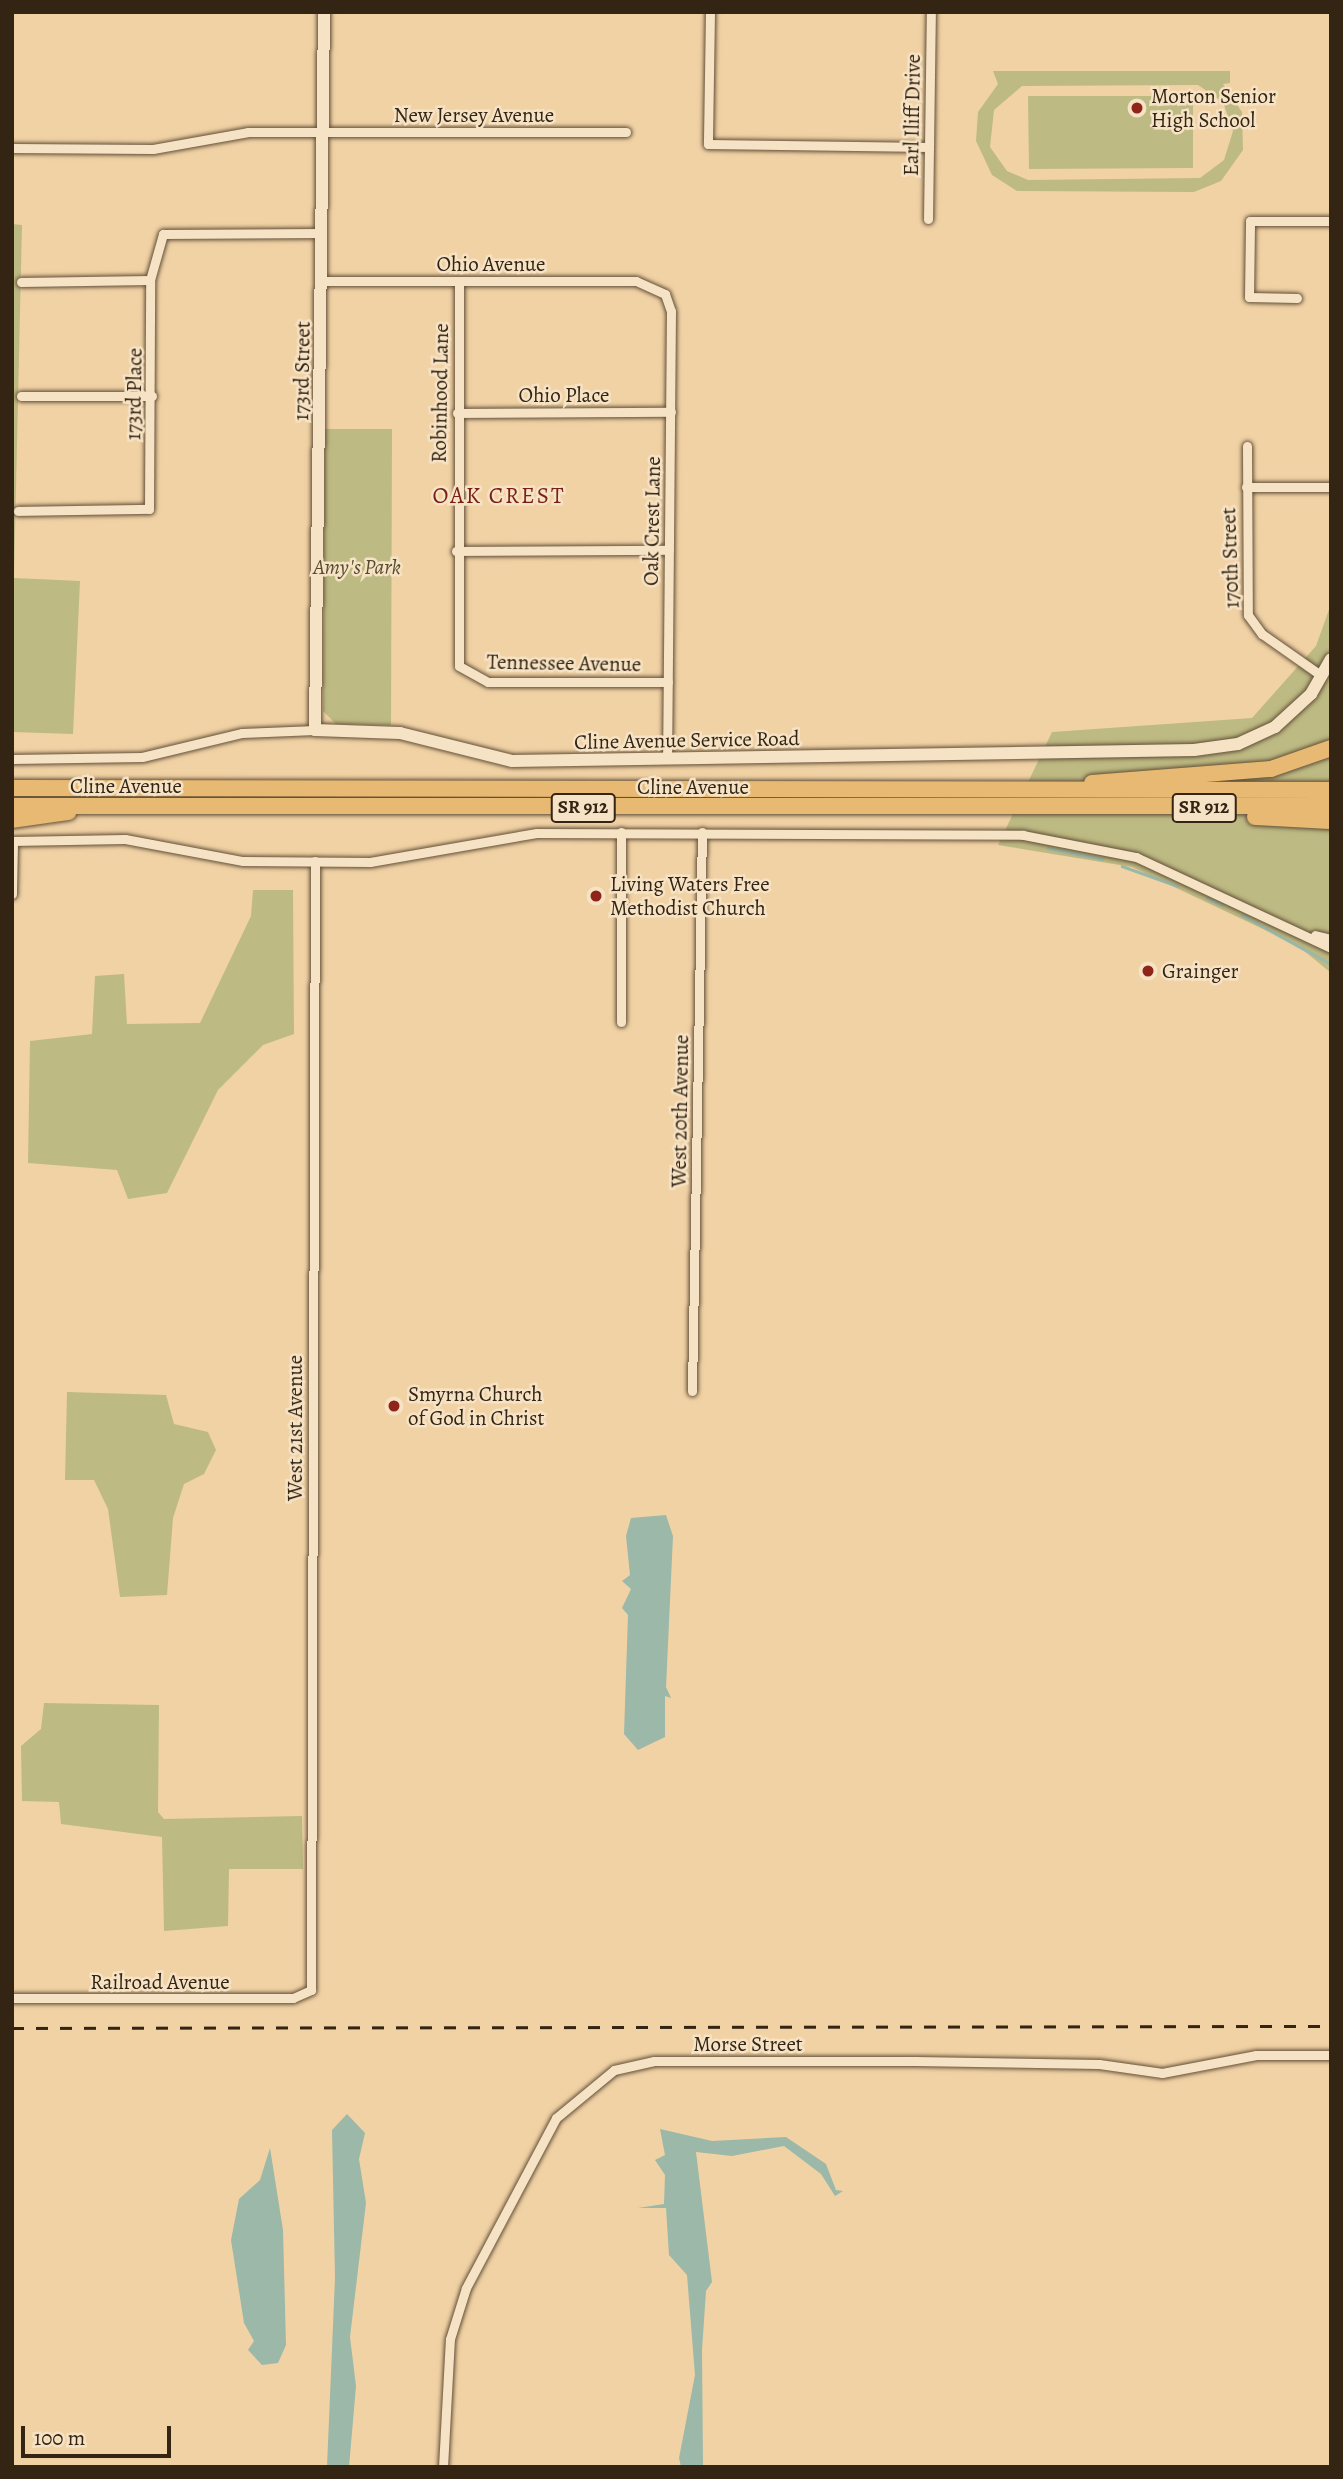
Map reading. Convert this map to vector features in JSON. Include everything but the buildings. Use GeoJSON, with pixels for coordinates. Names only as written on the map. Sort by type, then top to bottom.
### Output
{"type":"FeatureCollection","features":[{"type":"Feature","properties":{"kind":"highway"},"geometry":{"type":"LineString","coordinates":[[1027,791],[1271,769],[1331,748]]}},
{"type":"Feature","properties":{"kind":"highway","name":"Cline Avenue"},"geometry":{"type":"LineString","coordinates":[[12,788],[1331,790]]}},
{"type":"Feature","properties":{"kind":"highway","name":"Cline Avenue"},"geometry":{"type":"LineString","coordinates":[[12,806],[1077,809],[1331,806]]}},
{"type":"Feature","properties":{"kind":"highway"},"geometry":{"type":"LineString","coordinates":[[12,820],[89,807]]}},
{"type":"Feature","properties":{"kind":"highway"},"geometry":{"type":"LineString","coordinates":[[1077,809],[1331,821]]}},
{"type":"Feature","properties":{"kind":"street","name":"173rd Street"},"geometry":{"type":"LineString","coordinates":[[315,730],[323,281],[324,12]]}},
{"type":"Feature","properties":{"kind":"street"},"geometry":{"type":"LineString","coordinates":[[710,12],[708,144],[929,147]]}},
{"type":"Feature","properties":{"kind":"street","name":"Earl Iliff Drive"},"geometry":{"type":"LineString","coordinates":[[928,219],[931,12]]}},
{"type":"Feature","properties":{"kind":"street","name":"New Jersey Avenue"},"geometry":{"type":"LineString","coordinates":[[12,148],[153,149],[248,132],[626,132]]}},
{"type":"Feature","properties":{"kind":"street"},"geometry":{"type":"LineString","coordinates":[[1297,298],[1249,297],[1250,222],[1331,221]]}},
{"type":"Feature","properties":{"kind":"street","name":"173rd Place"},"geometry":{"type":"LineString","coordinates":[[18,511],[149,509],[152,396],[150,280],[163,234],[322,233]]}},
{"type":"Feature","properties":{"kind":"street"},"geometry":{"type":"LineString","coordinates":[[21,282],[150,280]]}},
{"type":"Feature","properties":{"kind":"street","name":"Ohio Avenue"},"geometry":{"type":"LineString","coordinates":[[323,281],[636,281],[659,288]]}},
{"type":"Feature","properties":{"kind":"street","name":"Robinhood Lane"},"geometry":{"type":"LineString","coordinates":[[459,282],[454,650],[463,671]]}},
{"type":"Feature","properties":{"kind":"street","name":"Oak Crest Lane"},"geometry":{"type":"LineString","coordinates":[[659,288],[671,311],[667,758]]}},
{"type":"Feature","properties":{"kind":"street"},"geometry":{"type":"LineString","coordinates":[[21,396],[152,396]]}},
{"type":"Feature","properties":{"kind":"street","name":"Ohio Place"},"geometry":{"type":"LineString","coordinates":[[457,413],[671,412]]}},
{"type":"Feature","properties":{"kind":"street","name":"170th Street"},"geometry":{"type":"LineString","coordinates":[[1247,446],[1248,615],[1262,634],[1322,676]]}},
{"type":"Feature","properties":{"kind":"street"},"geometry":{"type":"LineString","coordinates":[[1246,487],[1331,487]]}},
{"type":"Feature","properties":{"kind":"street"},"geometry":{"type":"LineString","coordinates":[[456,551],[669,550]]}},
{"type":"Feature","properties":{"kind":"street","name":"Cline Avenue Service Road"},"geometry":{"type":"LineString","coordinates":[[12,759],[142,757],[242,733],[315,730],[400,733],[490,760],[1218,748],[1275,727],[1322,676],[1331,659]]}},
{"type":"Feature","properties":{"kind":"street","name":"Tennessee Avenue"},"geometry":{"type":"LineString","coordinates":[[463,671],[488,682],[668,682]]}},
{"type":"Feature","properties":{"kind":"street"},"geometry":{"type":"LineString","coordinates":[[621,832],[621,1022]]}},
{"type":"Feature","properties":{"kind":"street"},"geometry":{"type":"LineString","coordinates":[[12,894],[13,841],[125,839],[243,861],[315,861],[393,860],[509,835],[702,832],[1058,839],[1191,878],[1331,948]]}},
{"type":"Feature","properties":{"kind":"street","name":"West 20th Avenue"},"geometry":{"type":"LineString","coordinates":[[692,1391],[702,832]]}},
{"type":"Feature","properties":{"kind":"street","name":"West 21st Avenue"},"geometry":{"type":"LineString","coordinates":[[308,1994],[315,861]]}},
{"type":"Feature","properties":{"kind":"street"},"geometry":{"type":"LineString","coordinates":[[1300,931],[1331,939]]}},
{"type":"Feature","properties":{"kind":"street","name":"Railroad Avenue"},"geometry":{"type":"LineString","coordinates":[[12,1998],[308,1994]]}},
{"type":"Feature","properties":{"kind":"street","name":"Morse Street"},"geometry":{"type":"LineString","coordinates":[[443,2467],[450,2339],[466,2288],[556,2118],[614,2070],[654,2061],[915,2061],[1099,2064],[1162,2073],[1256,2054],[1331,2055]]}},
{"type":"Feature","properties":{"kind":"green space"},"geometry":{"type":"Polygon","coordinates":[[[993,71],[1230,71],[1230,83],[1223,84],[1242,112],[1243,150],[1221,181],[1194,192],[1017,191],[992,175],[976,141],[978,112],[998,84],[993,71]],[[1198,85],[1022,86],[994,110],[990,147],[1007,171],[1028,180],[1200,178],[1224,160],[1233,131],[1223,102],[1198,85]]]}},
{"type":"Feature","properties":{"kind":"green space"},"geometry":{"type":"Polygon","coordinates":[[[1028,96],[1193,96],[1193,168],[1029,169],[1028,96]]]}},
{"type":"Feature","properties":{"kind":"green space"},"geometry":{"type":"Polygon","coordinates":[[[12,224],[22,225],[14,578],[80,581],[73,734],[12,732],[12,224]]]}},
{"type":"Feature","properties":{"kind":"green space","name":"Amy's Park"},"geometry":{"type":"Polygon","coordinates":[[[325,429],[392,429],[391,725],[336,724],[323,711],[325,429]]]}},
{"type":"Feature","properties":{"kind":"green space"},"geometry":{"type":"Polygon","coordinates":[[[1331,604],[1331,973],[1297,945],[1132,867],[998,845],[1052,732],[1252,718],[1316,646],[1331,604]]]}},
{"type":"Feature","properties":{"kind":"green space"},"geometry":{"type":"Polygon","coordinates":[[[253,890],[293,890],[294,1034],[263,1045],[218,1090],[167,1193],[128,1199],[117,1170],[28,1163],[30,1041],[92,1034],[95,976],[124,974],[127,1024],[200,1023],[251,916],[253,890]]]}},
{"type":"Feature","properties":{"kind":"green space"},"geometry":{"type":"Polygon","coordinates":[[[67,1392],[166,1395],[174,1424],[208,1432],[216,1450],[204,1474],[184,1484],[173,1518],[167,1595],[120,1597],[108,1509],[94,1480],[65,1480],[67,1392]]]}},
{"type":"Feature","properties":{"kind":"green space"},"geometry":{"type":"Polygon","coordinates":[[[44,1703],[159,1705],[158,1812],[164,1819],[302,1816],[303,1869],[229,1869],[228,1926],[164,1931],[162,1837],[61,1824],[59,1802],[22,1801],[21,1746],[41,1729],[44,1703]]]}},
{"type":"Feature","properties":{"kind":"shaded area"},"geometry":{"type":"Polygon","coordinates":[[[666,1515],[673,1536],[666,1687],[671,1698],[665,1696],[665,1737],[638,1750],[624,1734],[628,1615],[622,1608],[631,1589],[622,1581],[630,1575],[626,1536],[631,1518],[666,1515]]]}},
{"type":"Feature","properties":{"kind":"shaded area"},"geometry":{"type":"Polygon","coordinates":[[[347,2114],[365,2133],[359,2159],[366,2203],[350,2337],[356,2386],[349,2467],[327,2467],[335,2278],[332,2130],[347,2114]]]}},
{"type":"Feature","properties":{"kind":"shaded area"},"geometry":{"type":"Polygon","coordinates":[[[660,2129],[712,2141],[786,2137],[826,2164],[836,2190],[843,2191],[835,2196],[821,2174],[784,2146],[732,2156],[696,2152],[712,2282],[706,2291],[702,2350],[703,2467],[681,2467],[679,2458],[695,2375],[687,2275],[669,2255],[666,2208],[638,2208],[664,2204],[665,2175],[655,2160],[665,2155],[660,2129]]]}},
{"type":"Feature","properties":{"kind":"shaded area"},"geometry":{"type":"Polygon","coordinates":[[[270,2148],[283,2230],[286,2345],[278,2363],[262,2365],[248,2350],[254,2341],[244,2323],[231,2240],[239,2199],[260,2180],[270,2148]]]}},
{"type":"Feature","properties":{"kind":"waterway"},"geometry":{"type":"LineString","coordinates":[[1048,848],[1102,859]]}},
{"type":"Feature","properties":{"kind":"waterway"},"geometry":{"type":"LineString","coordinates":[[1122,866],[1178,886]]}},
{"type":"Feature","properties":{"kind":"waterway"},"geometry":{"type":"LineString","coordinates":[[1207,898],[1222,905]]}},
{"type":"Feature","properties":{"kind":"waterway"},"geometry":{"type":"LineString","coordinates":[[1242,915],[1331,964]]}},
{"type":"Feature","properties":{"kind":"railway"},"geometry":{"type":"LineString","coordinates":[[12,2028],[1331,2026]]}},
{"type":"Feature","properties":{"kind":"place","name":"Morton Senior High School"},"geometry":{"type":"Point","coordinates":[1137,108]}},
{"type":"Feature","properties":{"kind":"place","name":"Living Waters Free Methodist Church"},"geometry":{"type":"Point","coordinates":[596,896]}},
{"type":"Feature","properties":{"kind":"place","name":"Grainger"},"geometry":{"type":"Point","coordinates":[1148,971]}},
{"type":"Feature","properties":{"kind":"place","name":"Smyrna Church of God in Christ"},"geometry":{"type":"Point","coordinates":[394,1406]}},
{"type":"Feature","properties":{"kind":"district","name":"OAK CREST"},"geometry":{"type":"Point","coordinates":[499,496]}}]}
